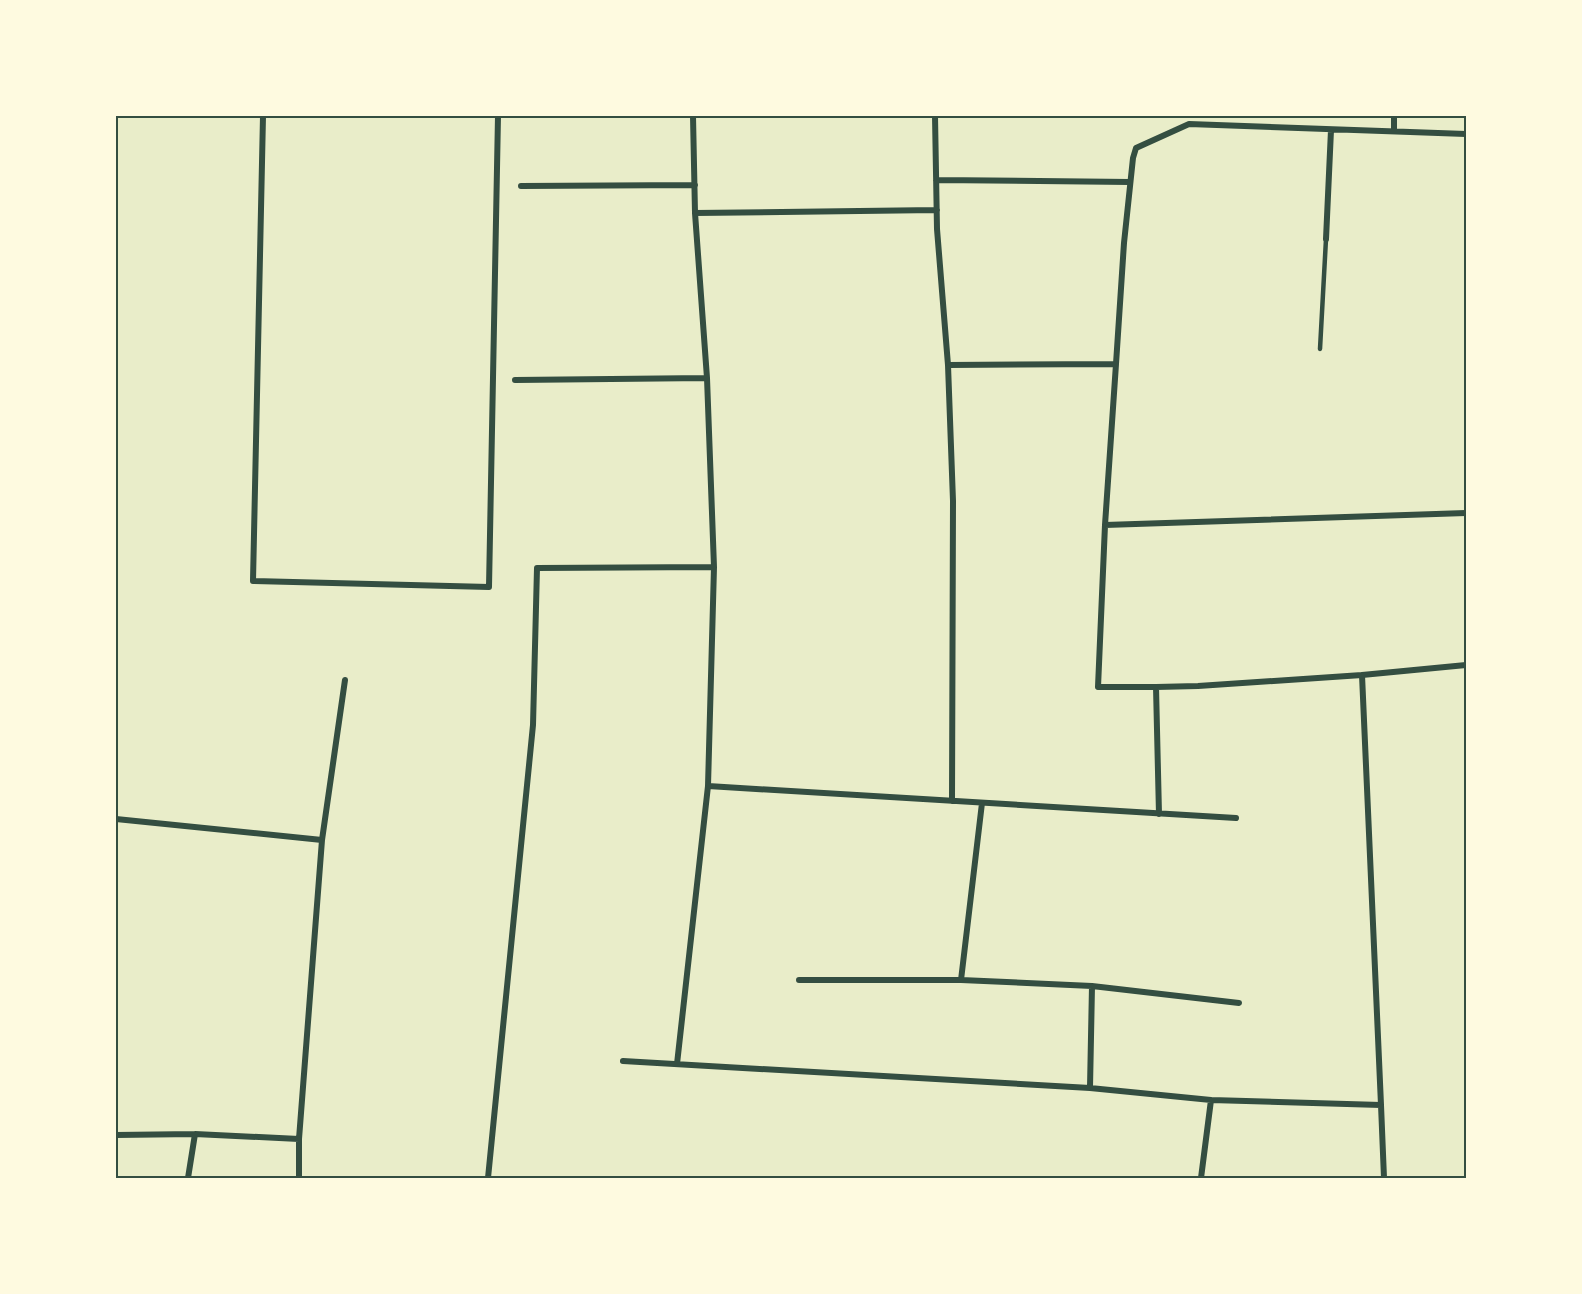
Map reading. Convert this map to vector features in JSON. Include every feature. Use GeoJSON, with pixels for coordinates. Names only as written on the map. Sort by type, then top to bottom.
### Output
{"type":"FeatureCollection","features":[{"type":"Feature","properties":{"kind":"street"},"geometry":{"type":"LineString","coordinates":[[263,116],[253,581],[489,586],[498,116]]}},
{"type":"Feature","properties":{"kind":"street"},"geometry":{"type":"LineString","coordinates":[[677,1064],[708,786],[714,567],[707,378],[695,213],[693,116]]}},
{"type":"Feature","properties":{"kind":"street"},"geometry":{"type":"LineString","coordinates":[[935,116],[936,210],[948,365],[953,501],[952,801]]}},
{"type":"Feature","properties":{"kind":"street"},"geometry":{"type":"LineString","coordinates":[[1189,116],[1189,124]]}},
{"type":"Feature","properties":{"kind":"street"},"geometry":{"type":"LineString","coordinates":[[1394,116],[1394,130]]}},
{"type":"Feature","properties":{"kind":"street"},"geometry":{"type":"LineString","coordinates":[[1467,134],[1189,124],[1149,140],[1136,148],[1130,182],[1116,364],[1105,525],[1098,687],[1198,686],[1467,665]]}},
{"type":"Feature","properties":{"kind":"street"},"geometry":{"type":"LineString","coordinates":[[1326,239],[1331,130]]}},
{"type":"Feature","properties":{"kind":"street"},"geometry":{"type":"LineString","coordinates":[[936,180],[1130,182]]}},
{"type":"Feature","properties":{"kind":"street"},"geometry":{"type":"LineString","coordinates":[[521,186],[695,185]]}},
{"type":"Feature","properties":{"kind":"street"},"geometry":{"type":"LineString","coordinates":[[695,213],[936,210]]}},
{"type":"Feature","properties":{"kind":"street"},"geometry":{"type":"LineString","coordinates":[[948,365],[1116,364]]}},
{"type":"Feature","properties":{"kind":"street"},"geometry":{"type":"LineString","coordinates":[[515,380],[707,378]]}},
{"type":"Feature","properties":{"kind":"street"},"geometry":{"type":"LineString","coordinates":[[1105,525],[1467,513]]}},
{"type":"Feature","properties":{"kind":"street"},"geometry":{"type":"LineString","coordinates":[[488,1179],[533,725],[537,568],[714,567]]}},
{"type":"Feature","properties":{"kind":"street"},"geometry":{"type":"LineString","coordinates":[[1362,675],[1384,1179]]}},
{"type":"Feature","properties":{"kind":"street"},"geometry":{"type":"LineString","coordinates":[[299,1179],[299,1139],[322,840],[345,680]]}},
{"type":"Feature","properties":{"kind":"street"},"geometry":{"type":"LineString","coordinates":[[1156,687],[1159,814]]}},
{"type":"Feature","properties":{"kind":"street"},"geometry":{"type":"LineString","coordinates":[[708,786],[1236,818]]}},
{"type":"Feature","properties":{"kind":"street"},"geometry":{"type":"LineString","coordinates":[[961,980],[982,802]]}},
{"type":"Feature","properties":{"kind":"street"},"geometry":{"type":"LineString","coordinates":[[116,819],[322,840]]}},
{"type":"Feature","properties":{"kind":"street"},"geometry":{"type":"LineString","coordinates":[[799,980],[961,980],[1092,986],[1239,1004]]}},
{"type":"Feature","properties":{"kind":"street"},"geometry":{"type":"LineString","coordinates":[[1090,1088],[1092,986]]}},
{"type":"Feature","properties":{"kind":"street"},"geometry":{"type":"LineString","coordinates":[[623,1061],[1090,1088],[1211,1100],[1381,1105]]}},
{"type":"Feature","properties":{"kind":"street"},"geometry":{"type":"LineString","coordinates":[[1201,1179],[1211,1100]]}},
{"type":"Feature","properties":{"kind":"street"},"geometry":{"type":"LineString","coordinates":[[116,1135],[195,1134],[299,1139]]}},
{"type":"Feature","properties":{"kind":"street"},"geometry":{"type":"LineString","coordinates":[[188,1179],[195,1134]]}},
{"type":"Feature","properties":{"kind":"lane"},"geometry":{"type":"LineString","coordinates":[[1320,349],[1326,239]]}}]}
